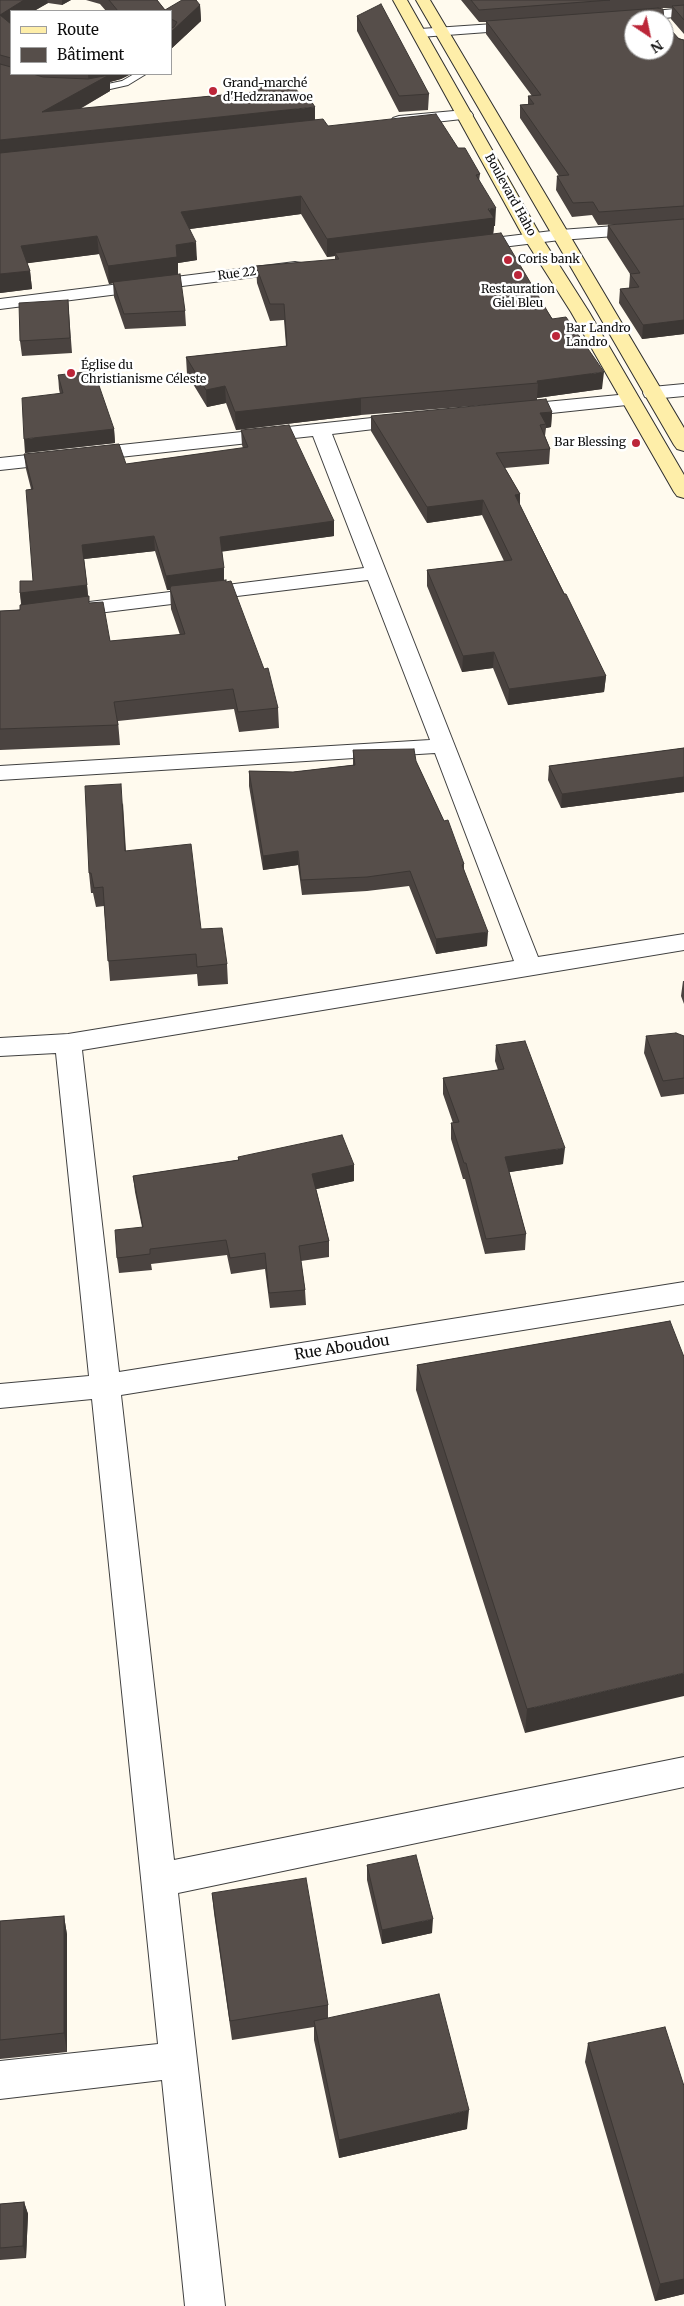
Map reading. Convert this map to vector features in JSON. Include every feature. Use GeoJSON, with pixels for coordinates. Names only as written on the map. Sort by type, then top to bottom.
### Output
{"type":"FeatureCollection","features":[{"type":"Feature","properties":{"kind":"main road","name":"Boulevard Haho"},"geometry":{"type":"LineString","coordinates":[[400,0],[533,238],[580,312],[629,400],[684,492]]}},
{"type":"Feature","properties":{"kind":"main road","name":"Boulevard Haho"},"geometry":{"type":"LineString","coordinates":[[424,0],[684,445]]}},
{"type":"Feature","properties":{"kind":"street"},"geometry":{"type":"LineString","coordinates":[[644,0],[653,10]]}},
{"type":"Feature","properties":{"kind":"street"},"geometry":{"type":"LineString","coordinates":[[612,19],[624,20]]}},
{"type":"Feature","properties":{"kind":"street"},"geometry":{"type":"LineString","coordinates":[[420,33],[533,25]]}},
{"type":"Feature","properties":{"kind":"street"},"geometry":{"type":"LineString","coordinates":[[382,122],[465,114]]}},
{"type":"Feature","properties":{"kind":"street"},"geometry":{"type":"LineString","coordinates":[[455,248],[560,235],[684,226]]}},
{"type":"Feature","properties":{"kind":"street","name":"Rue 22"},"geometry":{"type":"LineString","coordinates":[[0,304],[308,265]]}},
{"type":"Feature","properties":{"kind":"street"},"geometry":{"type":"LineString","coordinates":[[652,393],[684,390]]}},
{"type":"Feature","properties":{"kind":"street"},"geometry":{"type":"LineString","coordinates":[[495,412],[629,400]]}},
{"type":"Feature","properties":{"kind":"street"},"geometry":{"type":"LineString","coordinates":[[0,464],[320,428],[427,418]]}},
{"type":"Feature","properties":{"kind":"street"},"geometry":{"type":"LineString","coordinates":[[320,428],[529,967]]}},
{"type":"Feature","properties":{"kind":"street"},"geometry":{"type":"LineString","coordinates":[[0,619],[376,573]]}},
{"type":"Feature","properties":{"kind":"street"},"geometry":{"type":"LineString","coordinates":[[0,773],[444,746]]}},
{"type":"Feature","properties":{"kind":"street"},"geometry":{"type":"LineString","coordinates":[[0,1047],[68,1043],[684,942]]}},
{"type":"Feature","properties":{"kind":"street"},"geometry":{"type":"LineString","coordinates":[[68,1043],[205,2306]]}},
{"type":"Feature","properties":{"kind":"street","name":"Rue Aboudou"},"geometry":{"type":"LineString","coordinates":[[0,1396],[106,1386],[684,1293]]}},
{"type":"Feature","properties":{"kind":"street"},"geometry":{"type":"LineString","coordinates":[[159,1880],[684,1772]]}},
{"type":"Feature","properties":{"kind":"street"},"geometry":{"type":"LineString","coordinates":[[0,2080],[178,2060]]}},
{"type":"Feature","properties":{"kind":"lane"},"geometry":{"type":"LineString","coordinates":[[81,91],[125,83],[140,75]]}},
{"type":"Feature","properties":{"kind":"building"},"geometry":{"type":"Polygon","coordinates":[[[0,0],[24,0],[0,15],[0,0]]]}},
{"type":"Feature","properties":{"kind":"building"},"geometry":{"type":"Polygon","coordinates":[[[109,0],[157,0],[165,10],[117,10],[109,0]]]}},
{"type":"Feature","properties":{"kind":"building"},"geometry":{"type":"Polygon","coordinates":[[[182,0],[196,0],[200,5],[172,31],[172,28],[177,22],[172,20],[172,10],[165,10],[182,0]]]}},
{"type":"Feature","properties":{"kind":"building"},"geometry":{"type":"Polygon","coordinates":[[[471,0],[610,0],[479,10],[471,0]]]}},
{"type":"Feature","properties":{"kind":"building"},"geometry":{"type":"Polygon","coordinates":[[[381,4],[429,94],[399,96],[357,16],[381,4]]]}},
{"type":"Feature","properties":{"kind":"building"},"geometry":{"type":"Polygon","coordinates":[[[684,5],[684,20],[672,6],[684,5]]]}},
{"type":"Feature","properties":{"kind":"building"},"geometry":{"type":"Polygon","coordinates":[[[658,8],[663,10],[632,10],[658,8]]]}},
{"type":"Feature","properties":{"kind":"building"},"geometry":{"type":"Polygon","coordinates":[[[624,11],[624,60],[674,60],[674,33],[679,39],[684,40],[684,206],[599,212],[593,202],[573,203],[557,176],[569,175],[520,105],[534,104],[528,96],[541,95],[486,21],[624,11]]]}},
{"type":"Feature","properties":{"kind":"building"},"geometry":{"type":"Polygon","coordinates":[[[0,15],[10,23],[10,58],[0,55],[0,15]]]}},
{"type":"Feature","properties":{"kind":"building"},"geometry":{"type":"Polygon","coordinates":[[[0,64],[10,67],[10,75],[88,79],[109,75],[42,112],[254,92],[252,88],[285,84],[286,86],[293,85],[301,96],[307,95],[315,107],[0,140],[0,64]]]}},
{"type":"Feature","properties":{"kind":"building"},"geometry":{"type":"Polygon","coordinates":[[[436,114],[458,148],[465,148],[480,174],[476,175],[496,208],[488,209],[494,218],[327,239],[301,196],[181,212],[196,242],[176,245],[177,257],[108,266],[97,236],[21,246],[30,271],[0,274],[0,153],[323,119],[328,126],[436,114]]]}},
{"type":"Feature","properties":{"kind":"building"},"geometry":{"type":"Polygon","coordinates":[[[684,219],[684,320],[643,325],[620,289],[639,287],[630,274],[640,273],[608,225],[684,219]]]}},
{"type":"Feature","properties":{"kind":"building"},"geometry":{"type":"Polygon","coordinates":[[[501,233],[552,319],[566,317],[604,372],[537,381],[538,383],[361,398],[235,412],[225,386],[206,390],[186,357],[287,346],[284,304],[270,304],[256,266],[339,259],[335,253],[501,233]]]}},
{"type":"Feature","properties":{"kind":"building"},"geometry":{"type":"Polygon","coordinates":[[[180,274],[185,311],[124,314],[113,282],[180,274]]]}},
{"type":"Feature","properties":{"kind":"building"},"geometry":{"type":"Polygon","coordinates":[[[68,300],[70,338],[20,341],[19,303],[68,300]]]}},
{"type":"Feature","properties":{"kind":"building"},"geometry":{"type":"Polygon","coordinates":[[[94,371],[114,429],[24,439],[22,398],[63,393],[58,375],[94,371]]]}},
{"type":"Feature","properties":{"kind":"building"},"geometry":{"type":"Polygon","coordinates":[[[546,399],[552,412],[540,413],[546,424],[540,425],[550,449],[496,453],[520,494],[515,495],[606,676],[509,689],[494,652],[463,656],[427,570],[512,560],[483,500],[427,507],[371,416],[546,399]]]}},
{"type":"Feature","properties":{"kind":"building"},"geometry":{"type":"Polygon","coordinates":[[[289,425],[334,521],[220,537],[224,568],[166,576],[154,536],[82,545],[87,585],[20,593],[20,581],[33,581],[26,490],[33,489],[24,454],[119,444],[126,464],[248,447],[241,430],[289,425]]]}},
{"type":"Feature","properties":{"kind":"building"},"geometry":{"type":"Polygon","coordinates":[[[226,580],[226,582],[231,581],[264,669],[268,668],[278,708],[238,712],[233,689],[114,702],[118,725],[0,729],[0,611],[20,610],[20,605],[89,596],[89,603],[103,602],[110,641],[185,634],[170,589],[171,586],[226,580]]]}},
{"type":"Feature","properties":{"kind":"building"},"geometry":{"type":"Polygon","coordinates":[[[684,748],[684,777],[562,794],[549,766],[684,748]]]}},
{"type":"Feature","properties":{"kind":"building"},"geometry":{"type":"Polygon","coordinates":[[[414,749],[416,761],[444,821],[448,820],[464,864],[462,865],[488,932],[436,939],[410,871],[367,877],[301,880],[298,851],[263,856],[249,771],[293,772],[355,765],[353,750],[414,749]]]}},
{"type":"Feature","properties":{"kind":"building"},"geometry":{"type":"Polygon","coordinates":[[[121,784],[125,851],[191,844],[201,929],[222,928],[227,964],[197,967],[196,954],[108,961],[103,887],[94,888],[91,873],[89,873],[85,786],[121,784]]]}},
{"type":"Feature","properties":{"kind":"building"},"geometry":{"type":"Polygon","coordinates":[[[676,1033],[684,1036],[684,1078],[663,1081],[646,1036],[676,1033]]]}},
{"type":"Feature","properties":{"kind":"building"},"geometry":{"type":"Polygon","coordinates":[[[525,1041],[565,1148],[505,1157],[526,1234],[486,1239],[466,1163],[464,1163],[451,1123],[459,1122],[443,1078],[504,1069],[496,1045],[525,1041]]]}},
{"type":"Feature","properties":{"kind":"building"},"geometry":{"type":"Polygon","coordinates":[[[342,1135],[354,1165],[312,1174],[329,1241],[299,1246],[305,1290],[269,1293],[265,1253],[230,1258],[226,1240],[150,1249],[150,1254],[117,1258],[115,1230],[143,1227],[133,1176],[239,1160],[238,1157],[342,1135]]]}},
{"type":"Feature","properties":{"kind":"building"},"geometry":{"type":"Polygon","coordinates":[[[670,1321],[684,1357],[684,1673],[527,1709],[417,1365],[670,1321]]]}},
{"type":"Feature","properties":{"kind":"building"},"geometry":{"type":"Polygon","coordinates":[[[416,1855],[433,1919],[382,1930],[367,1865],[416,1855]]]}},
{"type":"Feature","properties":{"kind":"building"},"geometry":{"type":"Polygon","coordinates":[[[306,1878],[328,2005],[230,2021],[212,1893],[306,1878]]]}},
{"type":"Feature","properties":{"kind":"building"},"geometry":{"type":"Polygon","coordinates":[[[64,1916],[64,2033],[0,2040],[0,1921],[64,1916]]]}},
{"type":"Feature","properties":{"kind":"building"},"geometry":{"type":"Polygon","coordinates":[[[439,1994],[469,2110],[339,2140],[314,2021],[439,1994]]]}},
{"type":"Feature","properties":{"kind":"building"},"geometry":{"type":"Polygon","coordinates":[[[665,2027],[684,2086],[684,2279],[660,2284],[588,2043],[665,2027]]]}},
{"type":"Feature","properties":{"kind":"building"},"geometry":{"type":"Polygon","coordinates":[[[24,2202],[23,2246],[0,2248],[0,2204],[24,2202]]]}},
{"type":"Feature","properties":{"kind":"place","name":"Grand-marché d'Hedzranawoe"},"geometry":{"type":"Point","coordinates":[213,91]}},
{"type":"Feature","properties":{"kind":"place","name":"Coris bank"},"geometry":{"type":"Point","coordinates":[508,260]}},
{"type":"Feature","properties":{"kind":"place","name":"Restauration Giel Bleu"},"geometry":{"type":"Point","coordinates":[518,275]}},
{"type":"Feature","properties":{"kind":"place","name":"Bar Landro Landro"},"geometry":{"type":"Point","coordinates":[556,336]}},
{"type":"Feature","properties":{"kind":"place","name":"Église du Christianisme Céleste"},"geometry":{"type":"Point","coordinates":[71,373]}},
{"type":"Feature","properties":{"kind":"place","name":"Bar Blessing"},"geometry":{"type":"Point","coordinates":[636,443]}}]}
